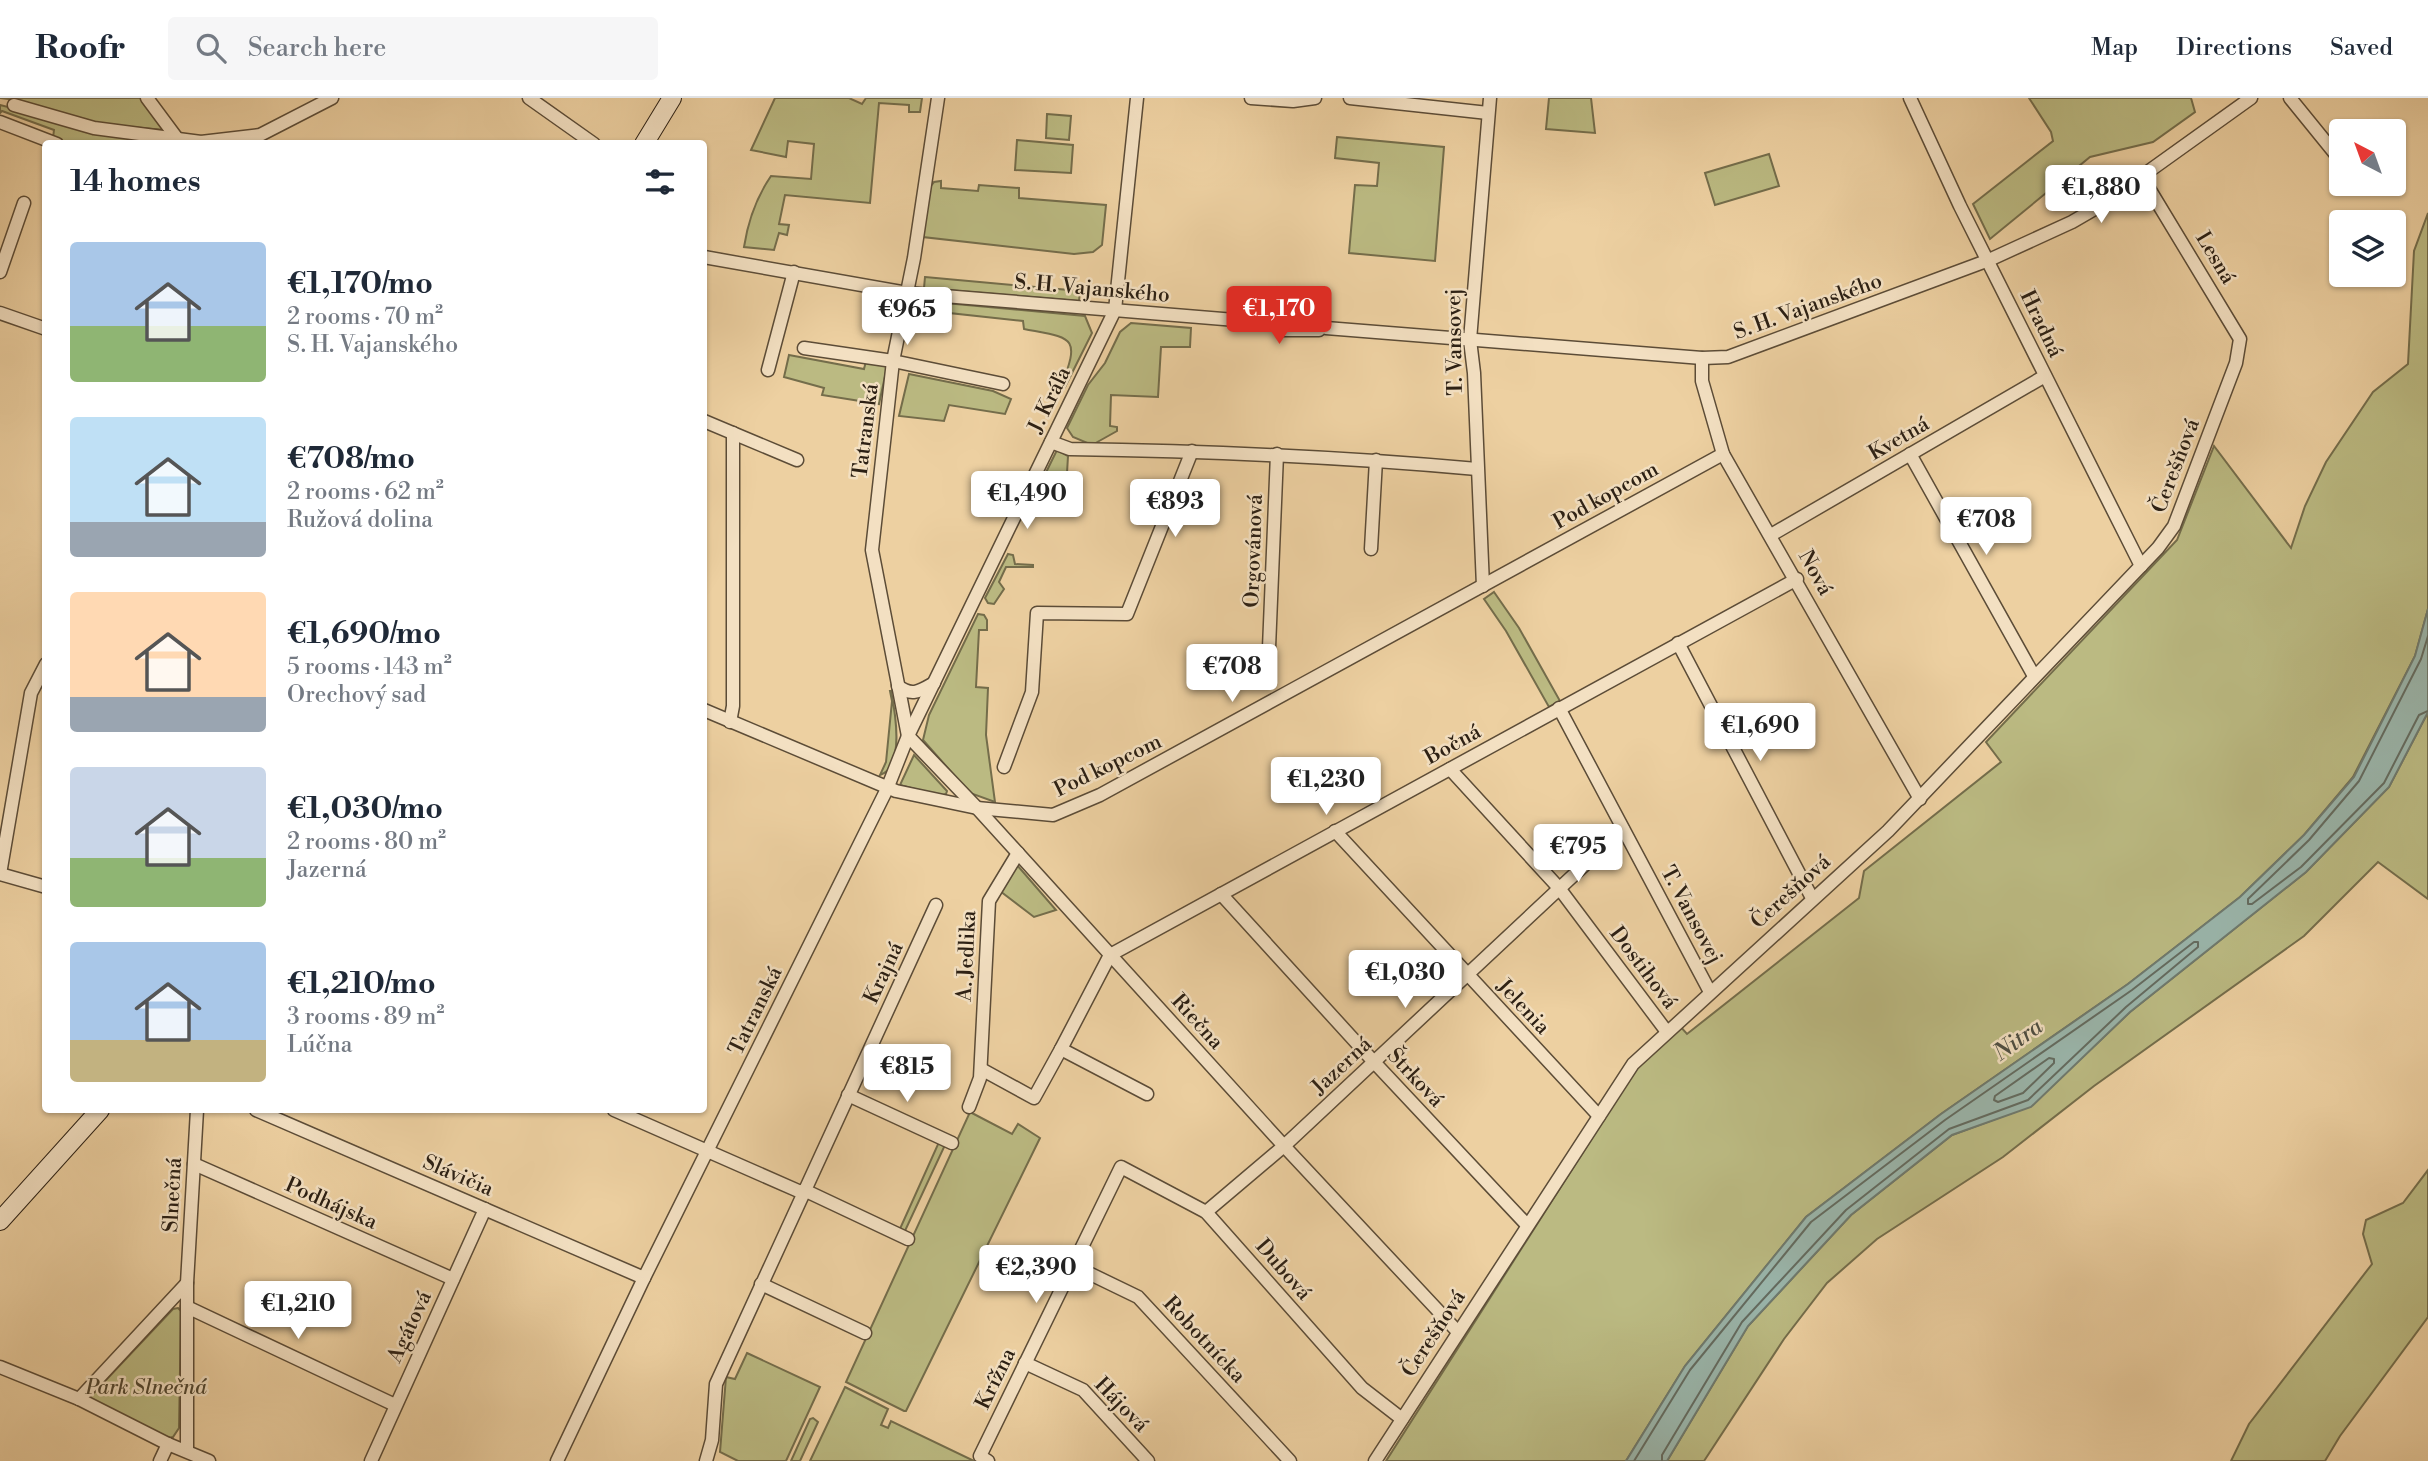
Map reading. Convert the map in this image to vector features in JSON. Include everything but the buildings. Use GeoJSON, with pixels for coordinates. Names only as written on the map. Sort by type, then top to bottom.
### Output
{"type":"FeatureCollection","features":[{"type":"Feature","properties":{"kind":"main road"},"geometry":{"type":"LineString","coordinates":[[646,140],[672,98]]}},
{"type":"Feature","properties":{"kind":"main road"},"geometry":{"type":"LineString","coordinates":[[0,1221],[97,1113]]}},
{"type":"Feature","properties":{"kind":"street"},"geometry":{"type":"LineString","coordinates":[[147,98],[176,137]]}},
{"type":"Feature","properties":{"kind":"street"},"geometry":{"type":"LineString","coordinates":[[240,140],[259,139],[332,98]]}},
{"type":"Feature","properties":{"kind":"street"},"geometry":{"type":"LineString","coordinates":[[529,98],[588,140]]}},
{"type":"Feature","properties":{"kind":"street","name":"Tatranská"},"geometry":{"type":"LineString","coordinates":[[557,1461],[887,789],[908,736],[872,550],[894,361],[938,98]]}},
{"type":"Feature","properties":{"kind":"street","name":"J. Kráľa"},"geometry":{"type":"LineString","coordinates":[[908,736],[1115,310],[1137,98]]}},
{"type":"Feature","properties":{"kind":"street"},"geometry":{"type":"LineString","coordinates":[[1251,98],[1315,98]]}},
{"type":"Feature","properties":{"kind":"street"},"geometry":{"type":"LineString","coordinates":[[1350,98],[1488,113]]}},
{"type":"Feature","properties":{"kind":"street","name":"T. Vansovej"},"geometry":{"type":"LineString","coordinates":[[1483,586],[1474,373],[1470,340],[1490,98]]}},
{"type":"Feature","properties":{"kind":"street","name":"Hradná"},"geometry":{"type":"LineString","coordinates":[[1910,98],[1960,205],[2140,566]]}},
{"type":"Feature","properties":{"kind":"street","name":"S. H. Vajanského"},"geometry":{"type":"LineString","coordinates":[[707,258],[907,293],[1273,323],[1296,322],[1326,328],[1470,340],[1702,358],[1728,357],[1989,260],[2082,217],[2143,177],[2251,98]]}},
{"type":"Feature","properties":{"kind":"street"},"geometry":{"type":"LineString","coordinates":[[2290,98],[2329,146]]}},
{"type":"Feature","properties":{"kind":"street"},"geometry":{"type":"LineString","coordinates":[[14,104],[94,128],[191,140]]}},
{"type":"Feature","properties":{"kind":"street"},"geometry":{"type":"LineString","coordinates":[[0,122],[47,140]]}},
{"type":"Feature","properties":{"kind":"street","name":"Lesná"},"geometry":{"type":"LineString","coordinates":[[2143,177],[2237,332],[2239,348],[2236,363]]}},
{"type":"Feature","properties":{"kind":"street"},"geometry":{"type":"LineString","coordinates":[[0,272],[24,203]]}},
{"type":"Feature","properties":{"kind":"street"},"geometry":{"type":"LineString","coordinates":[[768,370],[794,272]]}},
{"type":"Feature","properties":{"kind":"street"},"geometry":{"type":"LineString","coordinates":[[0,313],[42,328]]}},
{"type":"Feature","properties":{"kind":"street"},"geometry":{"type":"LineString","coordinates":[[804,348],[894,361],[1003,384]]}},
{"type":"Feature","properties":{"kind":"street","name":"Nová"},"geometry":{"type":"LineString","coordinates":[[1702,358],[1702,380],[1723,454],[1772,535],[1920,799]]}},
{"type":"Feature","properties":{"kind":"street","name":"Čerešňová"},"geometry":{"type":"LineString","coordinates":[[1375,1461],[1633,1063],[1888,831],[2158,548],[2174,526],[2236,363]]}},
{"type":"Feature","properties":{"kind":"street","name":"Kvetná"},"geometry":{"type":"LineString","coordinates":[[1772,535],[2045,376]]}},
{"type":"Feature","properties":{"kind":"street"},"geometry":{"type":"LineString","coordinates":[[707,422],[797,460]]}},
{"type":"Feature","properties":{"kind":"street"},"geometry":{"type":"LineString","coordinates":[[730,722],[733,706],[733,433]]}},
{"type":"Feature","properties":{"kind":"street"},"geometry":{"type":"LineString","coordinates":[[1051,442],[1070,449],[1277,454],[1478,469]]}},
{"type":"Feature","properties":{"kind":"street"},"geometry":{"type":"LineString","coordinates":[[1004,767],[1032,692],[1037,613],[1127,614],[1192,451]]}},
{"type":"Feature","properties":{"kind":"street","name":"Orgovánová"},"geometry":{"type":"LineString","coordinates":[[1269,648],[1277,454]]}},
{"type":"Feature","properties":{"kind":"street","name":"Pod kopcom"},"geometry":{"type":"LineString","coordinates":[[707,711],[887,789],[977,808],[1053,815],[1100,795],[1723,454]]}},
{"type":"Feature","properties":{"kind":"street"},"geometry":{"type":"LineString","coordinates":[[1910,454],[2034,676]]}},
{"type":"Feature","properties":{"kind":"street"},"geometry":{"type":"LineString","coordinates":[[1371,549],[1377,460]]}},
{"type":"Feature","properties":{"kind":"street","name":"Bočná"},"geometry":{"type":"LineString","coordinates":[[1110,955],[1797,579]]}},
{"type":"Feature","properties":{"kind":"street"},"geometry":{"type":"LineString","coordinates":[[1678,643],[1812,898]]}},
{"type":"Feature","properties":{"kind":"street"},"geometry":{"type":"LineString","coordinates":[[42,672],[31,693],[0,874],[42,886]]}},
{"type":"Feature","properties":{"kind":"street"},"geometry":{"type":"LineString","coordinates":[[898,686],[906,692],[917,693],[934,683]]}},
{"type":"Feature","properties":{"kind":"street","name":"T. Vansovej"},"geometry":{"type":"LineString","coordinates":[[1559,708],[1710,992]]}},
{"type":"Feature","properties":{"kind":"street","name":"Riečna"},"geometry":{"type":"LineString","coordinates":[[908,736],[1458,1332]]}},
{"type":"Feature","properties":{"kind":"street","name":"Dostihová"},"geometry":{"type":"LineString","coordinates":[[1450,769],[1559,888],[1667,1032]]}},
{"type":"Feature","properties":{"kind":"street","name":"Jazerná"},"geometry":{"type":"LineString","coordinates":[[1206,1212],[1284,1146],[1623,829]]}},
{"type":"Feature","properties":{"kind":"street","name":"Jelenia"},"geometry":{"type":"LineString","coordinates":[[1335,831],[1599,1116]]}},
{"type":"Feature","properties":{"kind":"street","name":"A. Jedlika"},"geometry":{"type":"LineString","coordinates":[[969,1107],[981,1069],[989,901],[1018,853]]}},
{"type":"Feature","properties":{"kind":"street","name":"Štrková"},"geometry":{"type":"LineString","coordinates":[[1220,894],[1527,1225]]}},
{"type":"Feature","properties":{"kind":"street","name":"Krajná"},"geometry":{"type":"LineString","coordinates":[[706,1461],[712,1440],[716,1384],[936,905]]}},
{"type":"Feature","properties":{"kind":"street"},"geometry":{"type":"LineString","coordinates":[[981,1069],[1034,1098],[1110,955]]}},
{"type":"Feature","properties":{"kind":"street"},"geometry":{"type":"LineString","coordinates":[[1061,1049],[1147,1094]]}},
{"type":"Feature","properties":{"kind":"street"},"geometry":{"type":"LineString","coordinates":[[848,1095],[952,1143]]}},
{"type":"Feature","properties":{"kind":"street","name":"Slnečná"},"geometry":{"type":"LineString","coordinates":[[187,1450],[187,1283],[197,1113]]}},
{"type":"Feature","properties":{"kind":"street","name":"Slávičia"},"geometry":{"type":"LineString","coordinates":[[263,1113],[645,1278]]}},
{"type":"Feature","properties":{"kind":"street"},"geometry":{"type":"LineString","coordinates":[[621,1113],[908,1239]]}},
{"type":"Feature","properties":{"kind":"street","name":"Podhájska"},"geometry":{"type":"LineString","coordinates":[[194,1164],[453,1279]]}},
{"type":"Feature","properties":{"kind":"street","name":"Dubová"},"geometry":{"type":"LineString","coordinates":[[1121,1167],[1206,1212],[1362,1388],[1402,1419]]}},
{"type":"Feature","properties":{"kind":"street","name":"Krížna"},"geometry":{"type":"LineString","coordinates":[[984,1459],[1025,1363],[1121,1167]]}},
{"type":"Feature","properties":{"kind":"street","name":"Agátová"},"geometry":{"type":"LineString","coordinates":[[371,1461],[485,1209]]}},
{"type":"Feature","properties":{"kind":"street","name":"Robotnícka"},"geometry":{"type":"LineString","coordinates":[[1074,1266],[1138,1297],[1290,1461]]}},
{"type":"Feature","properties":{"kind":"street"},"geometry":{"type":"LineString","coordinates":[[79,1399],[187,1283]]}},
{"type":"Feature","properties":{"kind":"street"},"geometry":{"type":"LineString","coordinates":[[761,1284],[865,1333]]}},
{"type":"Feature","properties":{"kind":"street"},"geometry":{"type":"LineString","coordinates":[[187,1307],[395,1405]]}},
{"type":"Feature","properties":{"kind":"street","name":"Hájová"},"geometry":{"type":"LineString","coordinates":[[1025,1363],[1083,1391],[1148,1461]]}},
{"type":"Feature","properties":{"kind":"street"},"geometry":{"type":"LineString","coordinates":[[0,1367],[79,1399],[168,1444],[209,1461]]}},
{"type":"Feature","properties":{"kind":"street"},"geometry":{"type":"LineString","coordinates":[[160,1461],[168,1444]]}},
{"type":"Feature","properties":{"kind":"green space"},"geometry":{"type":"Polygon","coordinates":[[[0,98],[140,98],[165,130],[98,124],[18,100],[0,98]]]}},
{"type":"Feature","properties":{"kind":"green space"},"geometry":{"type":"Polygon","coordinates":[[[775,98],[849,98],[862,104],[866,98],[922,98],[920,112],[909,112],[909,105],[879,103],[870,203],[785,195],[779,224],[789,225],[787,235],[779,233],[774,250],[744,247],[753,210],[771,176],[811,179],[814,144],[788,141],[786,157],[751,150],[775,98]]]}},
{"type":"Feature","properties":{"kind":"green space"},"geometry":{"type":"Polygon","coordinates":[[[1549,98],[1591,98],[1595,133],[1546,129],[1549,98]]]}},
{"type":"Feature","properties":{"kind":"green space"},"geometry":{"type":"Polygon","coordinates":[[[2029,98],[2191,98],[2195,112],[2153,142],[2090,157],[1990,239],[1973,204],[2053,141],[2051,132],[2029,98]]]}},
{"type":"Feature","properties":{"kind":"green space"},"geometry":{"type":"Polygon","coordinates":[[[0,105],[101,131],[163,140],[59,140],[53,138],[54,130],[2,111],[0,113],[0,105]]]}},
{"type":"Feature","properties":{"kind":"green space"},"geometry":{"type":"Polygon","coordinates":[[[1047,114],[1071,116],[1069,140],[1046,138],[1047,114]]]}},
{"type":"Feature","properties":{"kind":"green space"},"geometry":{"type":"Polygon","coordinates":[[[1337,137],[1444,147],[1435,261],[1349,253],[1355,185],[1377,186],[1379,163],[1335,158],[1337,137]]]}},
{"type":"Feature","properties":{"kind":"green space"},"geometry":{"type":"Polygon","coordinates":[[[1017,140],[1073,145],[1071,173],[1015,170],[1017,140]]]}},
{"type":"Feature","properties":{"kind":"green space"},"geometry":{"type":"Polygon","coordinates":[[[1769,154],[1779,186],[1715,205],[1705,173],[1769,154]]]}},
{"type":"Feature","properties":{"kind":"green space"},"geometry":{"type":"Polygon","coordinates":[[[941,181],[941,188],[978,191],[979,185],[1019,188],[1019,198],[1106,205],[1102,245],[1093,252],[1074,254],[923,237],[929,188],[934,182],[941,181]]]}},
{"type":"Feature","properties":{"kind":"green space"},"geometry":{"type":"Polygon","coordinates":[[[2428,213],[2428,609],[2415,656],[2353,777],[2304,835],[2240,897],[2128,984],[1941,1114],[1806,1217],[1685,1366],[1626,1461],[1386,1461],[1636,1069],[1679,1025],[1687,1034],[1859,898],[1864,871],[2001,762],[1986,742],[2177,540],[2214,446],[2291,548],[2305,506],[2326,462],[2373,392],[2408,364],[2414,251],[2428,213]]]}},
{"type":"Feature","properties":{"kind":"green space"},"geometry":{"type":"Polygon","coordinates":[[[925,277],[1080,291],[1079,301],[924,288],[925,277]]]}},
{"type":"Feature","properties":{"kind":"green space"},"geometry":{"type":"Polygon","coordinates":[[[923,301],[1085,316],[1092,333],[1065,387],[1061,386],[1071,357],[1071,348],[1062,338],[1024,329],[1023,321],[922,310],[923,301]]]}},
{"type":"Feature","properties":{"kind":"green space"},"geometry":{"type":"Polygon","coordinates":[[[1131,323],[1191,328],[1190,347],[1161,347],[1158,397],[1111,395],[1110,426],[1117,427],[1117,431],[1092,445],[1073,437],[1067,428],[1088,385],[1105,363],[1120,332],[1131,323]]]}},
{"type":"Feature","properties":{"kind":"green space"},"geometry":{"type":"Polygon","coordinates":[[[789,355],[864,369],[866,361],[883,363],[887,367],[879,404],[822,395],[824,388],[784,377],[789,355]]]}},
{"type":"Feature","properties":{"kind":"green space"},"geometry":{"type":"Polygon","coordinates":[[[909,374],[993,391],[1011,399],[1005,414],[949,405],[944,421],[899,416],[909,374]]]}},
{"type":"Feature","properties":{"kind":"green space"},"geometry":{"type":"Polygon","coordinates":[[[1057,450],[1068,456],[1067,473],[1054,474],[1052,496],[1034,497],[1057,450]]]}},
{"type":"Feature","properties":{"kind":"green space"},"geometry":{"type":"Polygon","coordinates":[[[1008,554],[1013,555],[1015,564],[1033,567],[1006,567],[999,582],[1004,589],[994,604],[988,603],[985,598],[1008,554]]]}},
{"type":"Feature","properties":{"kind":"green space"},"geometry":{"type":"Polygon","coordinates":[[[1494,592],[1519,628],[1560,701],[1549,707],[1506,631],[1484,599],[1494,592]]]}},
{"type":"Feature","properties":{"kind":"green space"},"geometry":{"type":"Polygon","coordinates":[[[978,614],[984,615],[987,620],[987,630],[979,630],[976,687],[988,688],[986,735],[995,802],[970,793],[923,740],[929,715],[978,614]]]}},
{"type":"Feature","properties":{"kind":"green space"},"geometry":{"type":"Polygon","coordinates":[[[890,691],[893,700],[896,724],[896,750],[888,770],[880,775],[886,762],[892,701],[890,691]]]}},
{"type":"Feature","properties":{"kind":"green space"},"geometry":{"type":"Polygon","coordinates":[[[2428,712],[2428,899],[2378,862],[2304,936],[2094,1086],[2003,1157],[1877,1239],[1827,1283],[1784,1339],[1704,1461],[1667,1461],[1748,1326],[1851,1215],[1952,1135],[2031,1106],[2130,1012],[2306,872],[2389,787],[2428,712]]]}},
{"type":"Feature","properties":{"kind":"green space"},"geometry":{"type":"Polygon","coordinates":[[[914,755],[947,791],[946,794],[941,796],[900,785],[914,755]]]}},
{"type":"Feature","properties":{"kind":"green space"},"geometry":{"type":"Polygon","coordinates":[[[1017,865],[1056,910],[1034,917],[1000,891],[1017,865]]]}},
{"type":"Feature","properties":{"kind":"green space"},"geometry":{"type":"Polygon","coordinates":[[[970,1112],[1012,1134],[1018,1124],[1040,1138],[904,1411],[846,1382],[970,1112]]]}},
{"type":"Feature","properties":{"kind":"green space"},"geometry":{"type":"Polygon","coordinates":[[[939,1142],[945,1145],[904,1233],[899,1231],[939,1142]]]}},
{"type":"Feature","properties":{"kind":"green space"},"geometry":{"type":"Polygon","coordinates":[[[2428,1170],[2428,1317],[2340,1436],[2325,1461],[2231,1461],[2249,1424],[2372,1264],[2363,1234],[2366,1220],[2403,1203],[2428,1170]]]}},
{"type":"Feature","properties":{"kind":"green space","name":"Park Slnečná"},"geometry":{"type":"Polygon","coordinates":[[[178,1308],[181,1311],[179,1428],[173,1437],[168,1438],[89,1398],[173,1309],[178,1308]]]}},
{"type":"Feature","properties":{"kind":"green space"},"geometry":{"type":"Polygon","coordinates":[[[747,1353],[820,1387],[786,1461],[738,1461],[720,1452],[726,1377],[735,1379],[747,1353]]]}},
{"type":"Feature","properties":{"kind":"green space"},"geometry":{"type":"Polygon","coordinates":[[[845,1387],[888,1409],[881,1425],[888,1428],[891,1421],[974,1461],[810,1461],[845,1387]]]}},
{"type":"Feature","properties":{"kind":"green space"},"geometry":{"type":"Polygon","coordinates":[[[810,1419],[818,1422],[800,1461],[791,1461],[810,1419]]]}},
{"type":"Feature","properties":{"kind":"water"},"geometry":{"type":"Polygon","coordinates":[[[2428,609],[2428,712],[2389,787],[2306,872],[2130,1012],[2031,1107],[1952,1135],[1851,1215],[1748,1326],[1667,1461],[1626,1461],[1685,1366],[1806,1217],[1941,1114],[2128,984],[2240,897],[2304,835],[2354,777],[2415,656],[2428,609]]]}},
{"type":"Feature","properties":{"kind":"water label","name":"Nitra"},"geometry":{"type":"Point","coordinates":[2018,1040]}}]}
